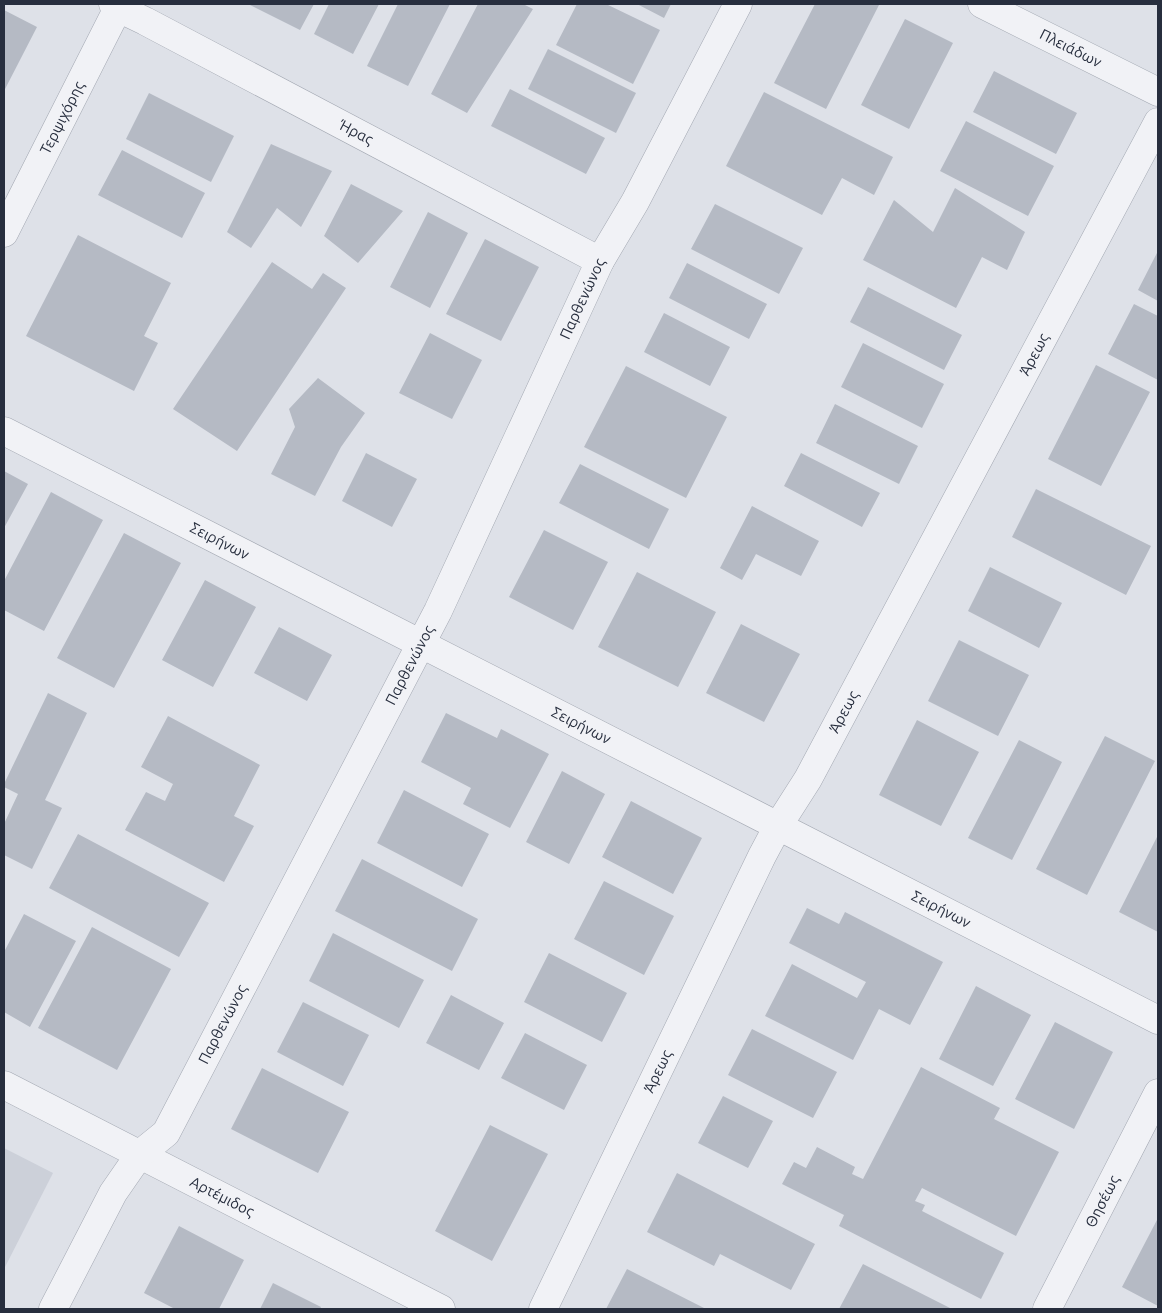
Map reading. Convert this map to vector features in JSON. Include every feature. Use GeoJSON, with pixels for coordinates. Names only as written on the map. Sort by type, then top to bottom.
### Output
{"type":"FeatureCollection","features":[{"type":"Feature","properties":{"kind":"street","name":"Παρθενώνος"},"geometry":{"type":"LineString","coordinates":[[53,1309],[113,1194],[140,1154],[166,1133],[442,602],[600,261],[635,202],[738,4]]}},
{"type":"Feature","properties":{"kind":"street","name":"Πλειάδων"},"geometry":{"type":"LineString","coordinates":[[982,4],[1158,92]]}},
{"type":"Feature","properties":{"kind":"street","name":"Ήρας"},"geometry":{"type":"LineString","coordinates":[[117,5],[600,261]]}},
{"type":"Feature","properties":{"kind":"street","name":"Τερψιχόρης"},"geometry":{"type":"LineString","coordinates":[[4,233],[117,5]]}},
{"type":"Feature","properties":{"kind":"street","name":"Άρεως"},"geometry":{"type":"LineString","coordinates":[[543,1309],[762,856],[778,826],[808,779],[1158,122]]}},
{"type":"Feature","properties":{"kind":"street","name":"Σειρήνων"},"geometry":{"type":"LineString","coordinates":[[4,431],[1158,1020]]}},
{"type":"Feature","properties":{"kind":"street","name":"Αρτέμιδος"},"geometry":{"type":"LineString","coordinates":[[4,1085],[441,1309]]}},
{"type":"Feature","properties":{"kind":"street","name":"Θησέως"},"geometry":{"type":"LineString","coordinates":[[1047,1309],[1158,1093]]}},
{"type":"Feature","properties":{"kind":"shaded area"},"geometry":{"type":"Polygon","coordinates":[[[4,1148],[53,1173],[4,1269],[4,1148]]]}},
{"type":"Feature","properties":{"kind":"building"},"geometry":{"type":"Polygon","coordinates":[[[248,4],[314,4],[300,30],[248,4]]]}},
{"type":"Feature","properties":{"kind":"building"},"geometry":{"type":"Polygon","coordinates":[[[329,4],[379,4],[353,54],[314,34],[329,4]]]}},
{"type":"Feature","properties":{"kind":"building"},"geometry":{"type":"Polygon","coordinates":[[[398,4],[450,4],[408,86],[367,66],[398,4]]]}},
{"type":"Feature","properties":{"kind":"building"},"geometry":{"type":"Polygon","coordinates":[[[478,4],[523,4],[533,9],[467,113],[431,94],[478,4]]]}},
{"type":"Feature","properties":{"kind":"building"},"geometry":{"type":"Polygon","coordinates":[[[577,4],[606,4],[660,30],[633,84],[556,45],[577,4]]]}},
{"type":"Feature","properties":{"kind":"building"},"geometry":{"type":"Polygon","coordinates":[[[637,4],[671,4],[664,18],[637,4]]]}},
{"type":"Feature","properties":{"kind":"building"},"geometry":{"type":"Polygon","coordinates":[[[815,4],[879,5],[826,109],[774,83],[815,4]]]}},
{"type":"Feature","properties":{"kind":"building"},"geometry":{"type":"Polygon","coordinates":[[[4,10],[37,27],[4,91],[4,10]]]}},
{"type":"Feature","properties":{"kind":"building"},"geometry":{"type":"Polygon","coordinates":[[[905,19],[953,43],[909,129],[861,105],[905,19]]]}},
{"type":"Feature","properties":{"kind":"building"},"geometry":{"type":"Polygon","coordinates":[[[548,49],[636,93],[616,133],[528,89],[548,49]]]}},
{"type":"Feature","properties":{"kind":"building"},"geometry":{"type":"Polygon","coordinates":[[[994,71],[1077,113],[1056,154],[973,112],[994,71]]]}},
{"type":"Feature","properties":{"kind":"building"},"geometry":{"type":"Polygon","coordinates":[[[510,89],[605,138],[586,174],[491,126],[510,89]]]}},
{"type":"Feature","properties":{"kind":"building"},"geometry":{"type":"Polygon","coordinates":[[[764,92],[893,157],[874,195],[842,178],[822,215],[726,166],[764,92]]]}},
{"type":"Feature","properties":{"kind":"building"},"geometry":{"type":"Polygon","coordinates":[[[149,93],[234,136],[211,182],[126,139],[149,93]]]}},
{"type":"Feature","properties":{"kind":"building"},"geometry":{"type":"Polygon","coordinates":[[[966,121],[1054,166],[1028,216],[940,171],[966,121]]]}},
{"type":"Feature","properties":{"kind":"building"},"geometry":{"type":"Polygon","coordinates":[[[271,144],[332,171],[301,227],[277,208],[251,248],[227,232],[271,144]]]}},
{"type":"Feature","properties":{"kind":"building"},"geometry":{"type":"Polygon","coordinates":[[[122,150],[205,193],[182,238],[98,195],[122,150]]]}},
{"type":"Feature","properties":{"kind":"building"},"geometry":{"type":"Polygon","coordinates":[[[351,184],[403,211],[358,263],[324,236],[351,184]]]}},
{"type":"Feature","properties":{"kind":"building"},"geometry":{"type":"Polygon","coordinates":[[[955,188],[1025,232],[1007,270],[982,257],[956,308],[863,260],[894,200],[933,232],[955,188]]]}},
{"type":"Feature","properties":{"kind":"building"},"geometry":{"type":"Polygon","coordinates":[[[715,204],[803,248],[779,294],[691,249],[715,204]]]}},
{"type":"Feature","properties":{"kind":"building"},"geometry":{"type":"Polygon","coordinates":[[[428,212],[468,233],[430,308],[390,287],[428,212]]]}},
{"type":"Feature","properties":{"kind":"building"},"geometry":{"type":"Polygon","coordinates":[[[78,235],[171,283],[144,336],[158,343],[134,391],[26,336],[78,235]]]}},
{"type":"Feature","properties":{"kind":"building"},"geometry":{"type":"Polygon","coordinates":[[[485,239],[539,267],[501,341],[446,314],[485,239]]]}},
{"type":"Feature","properties":{"kind":"building"},"geometry":{"type":"Polygon","coordinates":[[[1158,251],[1158,301],[1138,290],[1158,251]]]}},
{"type":"Feature","properties":{"kind":"building"},"geometry":{"type":"Polygon","coordinates":[[[272,262],[312,289],[323,273],[346,288],[237,451],[173,409],[272,262]]]}},
{"type":"Feature","properties":{"kind":"building"},"geometry":{"type":"Polygon","coordinates":[[[687,263],[767,304],[749,339],[669,298],[687,263]]]}},
{"type":"Feature","properties":{"kind":"building"},"geometry":{"type":"Polygon","coordinates":[[[868,287],[962,335],[944,370],[850,322],[868,287]]]}},
{"type":"Feature","properties":{"kind":"building"},"geometry":{"type":"Polygon","coordinates":[[[1134,304],[1158,316],[1158,380],[1108,354],[1134,304]]]}},
{"type":"Feature","properties":{"kind":"building"},"geometry":{"type":"Polygon","coordinates":[[[664,313],[730,347],[710,386],[644,352],[664,313]]]}},
{"type":"Feature","properties":{"kind":"building"},"geometry":{"type":"Polygon","coordinates":[[[430,333],[482,360],[452,419],[399,393],[430,333]]]}},
{"type":"Feature","properties":{"kind":"building"},"geometry":{"type":"Polygon","coordinates":[[[863,343],[944,384],[922,428],[841,387],[863,343]]]}},
{"type":"Feature","properties":{"kind":"building"},"geometry":{"type":"Polygon","coordinates":[[[1096,365],[1150,392],[1101,486],[1048,459],[1096,365]]]}},
{"type":"Feature","properties":{"kind":"building"},"geometry":{"type":"Polygon","coordinates":[[[626,366],[727,417],[686,498],[584,447],[626,366]]]}},
{"type":"Feature","properties":{"kind":"building"},"geometry":{"type":"Polygon","coordinates":[[[318,378],[365,413],[341,447],[315,496],[271,474],[295,427],[289,409],[318,378]]]}},
{"type":"Feature","properties":{"kind":"building"},"geometry":{"type":"Polygon","coordinates":[[[835,404],[918,446],[899,484],[816,443],[835,404]]]}},
{"type":"Feature","properties":{"kind":"building"},"geometry":{"type":"Polygon","coordinates":[[[366,453],[417,479],[392,527],[342,501],[366,453]]]}},
{"type":"Feature","properties":{"kind":"building"},"geometry":{"type":"Polygon","coordinates":[[[801,453],[880,493],[862,527],[784,486],[801,453]]]}},
{"type":"Feature","properties":{"kind":"building"},"geometry":{"type":"Polygon","coordinates":[[[580,464],[669,509],[649,549],[559,503],[580,464]]]}},
{"type":"Feature","properties":{"kind":"building"},"geometry":{"type":"Polygon","coordinates":[[[4,471],[28,484],[4,528],[4,471]]]}},
{"type":"Feature","properties":{"kind":"building"},"geometry":{"type":"Polygon","coordinates":[[[1036,489],[1151,546],[1126,595],[1012,537],[1036,489]]]}},
{"type":"Feature","properties":{"kind":"building"},"geometry":{"type":"Polygon","coordinates":[[[51,492],[103,520],[44,631],[4,610],[4,581],[51,492]]]}},
{"type":"Feature","properties":{"kind":"building"},"geometry":{"type":"Polygon","coordinates":[[[752,506],[819,541],[801,576],[756,554],[742,580],[720,568],[752,506]]]}},
{"type":"Feature","properties":{"kind":"building"},"geometry":{"type":"Polygon","coordinates":[[[544,530],[608,562],[573,630],[509,597],[544,530]]]}},
{"type":"Feature","properties":{"kind":"building"},"geometry":{"type":"Polygon","coordinates":[[[124,533],[181,563],[114,688],[57,658],[124,533]]]}},
{"type":"Feature","properties":{"kind":"building"},"geometry":{"type":"Polygon","coordinates":[[[990,567],[1062,603],[1039,648],[968,611],[990,567]]]}},
{"type":"Feature","properties":{"kind":"building"},"geometry":{"type":"Polygon","coordinates":[[[637,572],[716,612],[678,687],[598,647],[637,572]]]}},
{"type":"Feature","properties":{"kind":"building"},"geometry":{"type":"Polygon","coordinates":[[[205,580],[256,607],[213,687],[162,660],[205,580]]]}},
{"type":"Feature","properties":{"kind":"building"},"geometry":{"type":"Polygon","coordinates":[[[741,624],[800,654],[764,722],[706,693],[741,624]]]}},
{"type":"Feature","properties":{"kind":"building"},"geometry":{"type":"Polygon","coordinates":[[[279,627],[332,655],[307,701],[254,673],[279,627]]]}},
{"type":"Feature","properties":{"kind":"building"},"geometry":{"type":"Polygon","coordinates":[[[959,640],[1029,675],[998,736],[928,701],[959,640]]]}},
{"type":"Feature","properties":{"kind":"building"},"geometry":{"type":"Polygon","coordinates":[[[48,693],[87,713],[45,800],[62,808],[32,869],[4,855],[4,824],[18,794],[4,787],[4,784],[48,693]]]}},
{"type":"Feature","properties":{"kind":"building"},"geometry":{"type":"Polygon","coordinates":[[[446,713],[497,738],[501,729],[549,754],[510,828],[463,804],[471,788],[421,762],[446,713]]]}},
{"type":"Feature","properties":{"kind":"building"},"geometry":{"type":"Polygon","coordinates":[[[168,716],[260,765],[234,816],[254,826],[224,882],[125,830],[146,792],[165,801],[173,784],[141,767],[168,716]]]}},
{"type":"Feature","properties":{"kind":"building"},"geometry":{"type":"Polygon","coordinates":[[[917,720],[979,752],[941,826],[879,795],[917,720]]]}},
{"type":"Feature","properties":{"kind":"building"},"geometry":{"type":"Polygon","coordinates":[[[1105,736],[1155,761],[1087,895],[1036,869],[1105,736]]]}},
{"type":"Feature","properties":{"kind":"building"},"geometry":{"type":"Polygon","coordinates":[[[1019,740],[1062,762],[1012,860],[968,838],[1019,740]]]}},
{"type":"Feature","properties":{"kind":"building"},"geometry":{"type":"Polygon","coordinates":[[[562,771],[605,794],[569,864],[526,842],[562,771]]]}},
{"type":"Feature","properties":{"kind":"building"},"geometry":{"type":"Polygon","coordinates":[[[404,790],[489,834],[462,887],[377,843],[404,790]]]}},
{"type":"Feature","properties":{"kind":"building"},"geometry":{"type":"Polygon","coordinates":[[[631,801],[702,838],[673,894],[602,857],[631,801]]]}},
{"type":"Feature","properties":{"kind":"building"},"geometry":{"type":"Polygon","coordinates":[[[78,834],[209,903],[179,957],[49,888],[78,834]]]}},
{"type":"Feature","properties":{"kind":"building"},"geometry":{"type":"Polygon","coordinates":[[[1158,835],[1158,932],[1119,912],[1158,835]]]}},
{"type":"Feature","properties":{"kind":"building"},"geometry":{"type":"Polygon","coordinates":[[[362,859],[478,919],[452,971],[335,911],[362,859]]]}},
{"type":"Feature","properties":{"kind":"building"},"geometry":{"type":"Polygon","coordinates":[[[604,881],[674,916],[644,975],[574,939],[604,881]]]}},
{"type":"Feature","properties":{"kind":"building"},"geometry":{"type":"Polygon","coordinates":[[[807,908],[839,924],[845,912],[943,962],[910,1025],[879,1009],[853,1060],[765,1016],[792,964],[857,998],[866,982],[789,943],[807,908]]]}},
{"type":"Feature","properties":{"kind":"building"},"geometry":{"type":"Polygon","coordinates":[[[24,914],[76,941],[30,1027],[4,1012],[4,952],[24,914]]]}},
{"type":"Feature","properties":{"kind":"building"},"geometry":{"type":"Polygon","coordinates":[[[92,927],[171,969],[117,1070],[38,1028],[92,927]]]}},
{"type":"Feature","properties":{"kind":"building"},"geometry":{"type":"Polygon","coordinates":[[[333,933],[424,980],[399,1028],[309,981],[333,933]]]}},
{"type":"Feature","properties":{"kind":"building"},"geometry":{"type":"Polygon","coordinates":[[[549,953],[627,993],[602,1042],[524,1002],[549,953]]]}},
{"type":"Feature","properties":{"kind":"building"},"geometry":{"type":"Polygon","coordinates":[[[976,986],[1031,1015],[993,1086],[939,1059],[976,986]]]}},
{"type":"Feature","properties":{"kind":"building"},"geometry":{"type":"Polygon","coordinates":[[[451,995],[504,1023],[479,1070],[426,1043],[451,995]]]}},
{"type":"Feature","properties":{"kind":"building"},"geometry":{"type":"Polygon","coordinates":[[[303,1002],[369,1035],[343,1086],[277,1052],[303,1002]]]}},
{"type":"Feature","properties":{"kind":"building"},"geometry":{"type":"Polygon","coordinates":[[[1055,1022],[1113,1052],[1074,1129],[1015,1099],[1055,1022]]]}},
{"type":"Feature","properties":{"kind":"building"},"geometry":{"type":"Polygon","coordinates":[[[752,1029],[837,1072],[813,1118],[728,1075],[752,1029]]]}},
{"type":"Feature","properties":{"kind":"building"},"geometry":{"type":"Polygon","coordinates":[[[525,1033],[587,1065],[564,1110],[501,1078],[525,1033]]]}},
{"type":"Feature","properties":{"kind":"building"},"geometry":{"type":"Polygon","coordinates":[[[921,1067],[1000,1108],[994,1119],[1059,1152],[1016,1236],[922,1188],[915,1201],[925,1205],[922,1211],[1004,1253],[981,1299],[839,1226],[844,1215],[782,1184],[794,1162],[806,1168],[817,1147],[855,1167],[852,1174],[863,1179],[921,1067]]]}},
{"type":"Feature","properties":{"kind":"building"},"geometry":{"type":"Polygon","coordinates":[[[262,1068],[349,1112],[318,1173],[231,1129],[262,1068]]]}},
{"type":"Feature","properties":{"kind":"building"},"geometry":{"type":"Polygon","coordinates":[[[723,1096],[773,1121],[748,1168],[698,1143],[723,1096]]]}},
{"type":"Feature","properties":{"kind":"building"},"geometry":{"type":"Polygon","coordinates":[[[490,1125],[548,1154],[492,1261],[435,1231],[490,1125]]]}},
{"type":"Feature","properties":{"kind":"building"},"geometry":{"type":"Polygon","coordinates":[[[677,1173],[815,1244],[791,1290],[720,1254],[714,1266],[647,1232],[677,1173]]]}},
{"type":"Feature","properties":{"kind":"building"},"geometry":{"type":"Polygon","coordinates":[[[1158,1218],[1158,1306],[1122,1287],[1158,1218]]]}},
{"type":"Feature","properties":{"kind":"building"},"geometry":{"type":"Polygon","coordinates":[[[179,1226],[244,1260],[219,1309],[175,1309],[144,1293],[179,1226]]]}},
{"type":"Feature","properties":{"kind":"building"},"geometry":{"type":"Polygon","coordinates":[[[863,1264],[952,1309],[839,1309],[863,1264]]]}},
{"type":"Feature","properties":{"kind":"building"},"geometry":{"type":"Polygon","coordinates":[[[627,1269],[706,1309],[606,1309],[627,1269]]]}},
{"type":"Feature","properties":{"kind":"building"},"geometry":{"type":"Polygon","coordinates":[[[273,1283],[321,1307],[320,1309],[260,1309],[273,1283]]]}}]}
